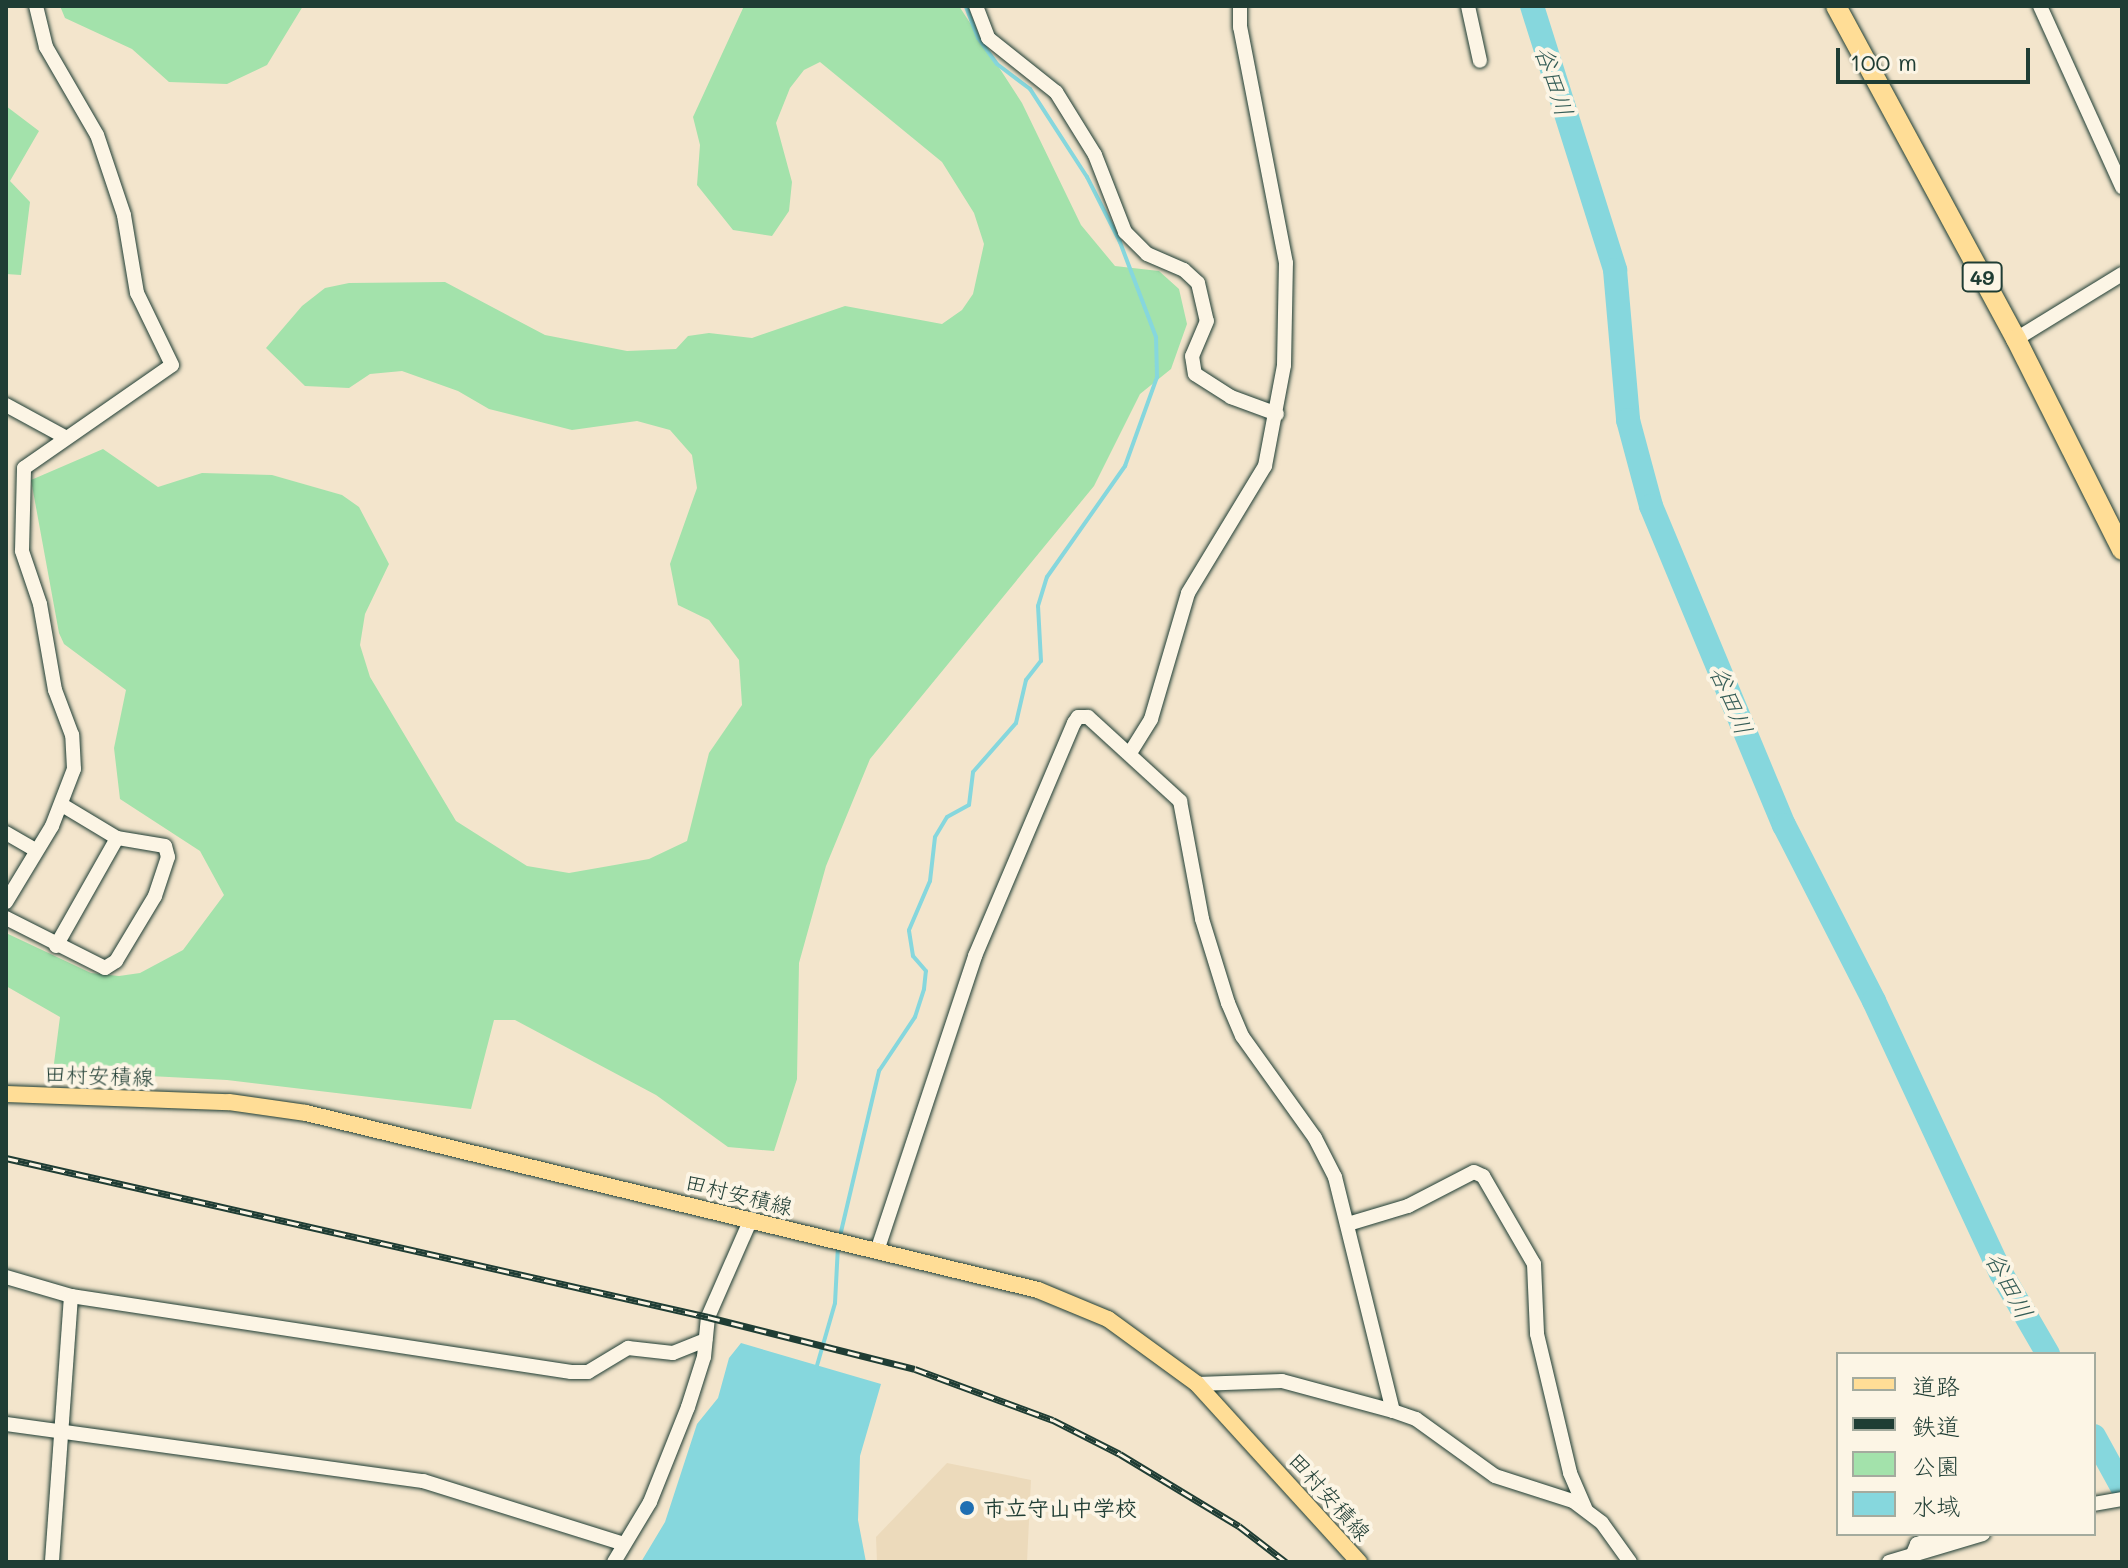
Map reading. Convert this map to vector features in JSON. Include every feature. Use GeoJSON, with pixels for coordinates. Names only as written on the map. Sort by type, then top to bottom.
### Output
{"type":"FeatureCollection","features":[{"type":"Feature","properties":{"kind":"highway","name":"49"},"geometry":{"type":"LineString","coordinates":[[1836,6],[2016,339],[2122,550]]}},
{"type":"Feature","properties":{"kind":"main road","name":"田村安積線"},"geometry":{"type":"LineString","coordinates":[[6,1094],[229,1102],[306,1113],[751,1219],[1071,1302],[1138,1337],[1197,1384],[1359,1562]]}},
{"type":"Feature","properties":{"kind":"street"},"geometry":{"type":"LineString","coordinates":[[6,902],[62,805],[71,783],[73,744],[22,551],[24,468],[65,437],[86,429],[172,365],[137,293],[124,215],[97,135],[46,47],[36,6]]}},
{"type":"Feature","properties":{"kind":"street"},"geometry":{"type":"LineString","coordinates":[[976,6],[988,38],[1056,92],[1095,155],[1125,232],[1147,254],[1184,270],[1198,283],[1207,321],[1192,356],[1195,374],[1220,391],[1277,414]]}},
{"type":"Feature","properties":{"kind":"street"},"geometry":{"type":"LineString","coordinates":[[1130,753],[1151,719],[1188,593],[1257,484],[1277,414],[1289,319],[1288,282],[1240,27],[1240,6]]}},
{"type":"Feature","properties":{"kind":"street"},"geometry":{"type":"LineString","coordinates":[[1468,6],[1480,61]]}},
{"type":"Feature","properties":{"kind":"street"},"geometry":{"type":"LineString","coordinates":[[2040,6],[2122,187]]}},
{"type":"Feature","properties":{"kind":"street"},"geometry":{"type":"LineString","coordinates":[[2016,339],[2122,274]]}},
{"type":"Feature","properties":{"kind":"street"},"geometry":{"type":"LineString","coordinates":[[6,405],[65,437]]}},
{"type":"Feature","properties":{"kind":"street"},"geometry":{"type":"LineString","coordinates":[[877,1251],[975,956],[1074,723],[1078,717],[1088,717],[1180,801],[1202,919],[1228,1003],[1242,1036],[1327,1158],[1348,1224],[1393,1411]]}},
{"type":"Feature","properties":{"kind":"street"},"geometry":{"type":"LineString","coordinates":[[6,918],[99,966],[113,965],[155,896],[168,857],[165,846],[117,838],[62,805]]}},
{"type":"Feature","properties":{"kind":"street"},"geometry":{"type":"LineString","coordinates":[[6,833],[36,850]]}},
{"type":"Feature","properties":{"kind":"street"},"geometry":{"type":"LineString","coordinates":[[56,946],[117,838]]}},
{"type":"Feature","properties":{"kind":"street"},"geometry":{"type":"LineString","coordinates":[[1348,1224],[1408,1206],[1474,1172],[1483,1176],[1534,1264],[1537,1334],[1570,1473],[1586,1510]]}},
{"type":"Feature","properties":{"kind":"street"},"geometry":{"type":"LineString","coordinates":[[614,1562],[621,1543],[653,1495],[688,1407],[708,1317],[751,1219]]}},
{"type":"Feature","properties":{"kind":"street"},"geometry":{"type":"LineString","coordinates":[[6,1277],[71,1296],[571,1372],[588,1372],[628,1348],[673,1353],[705,1340]]}},
{"type":"Feature","properties":{"kind":"street"},"geometry":{"type":"LineString","coordinates":[[52,1562],[71,1296]]}},
{"type":"Feature","properties":{"kind":"street"},"geometry":{"type":"LineString","coordinates":[[1197,1384],[1282,1381],[1393,1411],[1425,1425],[1479,1468],[1562,1494],[1602,1523],[1630,1562]]}},
{"type":"Feature","properties":{"kind":"street"},"geometry":{"type":"LineString","coordinates":[[6,1424],[423,1481],[621,1543]]}},
{"type":"Feature","properties":{"kind":"street"},"geometry":{"type":"LineString","coordinates":[[2096,1504],[2122,1499]]}},
{"type":"Feature","properties":{"kind":"street"},"geometry":{"type":"LineString","coordinates":[[1912,1556],[1917,1544],[1940,1536]]}},
{"type":"Feature","properties":{"kind":"street"},"geometry":{"type":"LineString","coordinates":[[1889,1562],[1977,1536]]}},
{"type":"Feature","properties":{"kind":"shaded area","name":"市立守山中学校"},"geometry":{"type":"Polygon","coordinates":[[[947,1463],[1031,1480],[1027,1562],[877,1562],[876,1537],[947,1463]]]}},
{"type":"Feature","properties":{"kind":"green space"},"geometry":{"type":"Polygon","coordinates":[[[60,6],[303,6],[267,65],[227,84],[169,82],[132,49],[65,18],[60,6]]]}},
{"type":"Feature","properties":{"kind":"green space"},"geometry":{"type":"Polygon","coordinates":[[[744,6],[959,6],[1022,103],[1081,225],[1115,266],[1159,271],[1179,289],[1187,324],[1171,369],[1140,394],[1094,486],[870,759],[826,866],[799,963],[797,1079],[774,1151],[728,1147],[656,1095],[515,1020],[494,1020],[471,1109],[227,1080],[53,1071],[60,1017],[6,986],[6,933],[91,973],[119,976],[140,973],[183,950],[224,895],[200,851],[120,799],[114,748],[126,690],[64,644],[59,633],[31,480],[103,449],[158,487],[202,473],[272,475],[342,495],[359,507],[389,564],[365,614],[360,645],[370,677],[456,821],[527,866],[569,873],[649,859],[687,841],[709,753],[742,705],[739,660],[709,620],[678,605],[670,564],[697,488],[692,455],[670,430],[637,421],[572,430],[489,409],[458,391],[402,371],[370,374],[349,388],[305,386],[266,348],[302,306],[325,288],[349,283],[445,282],[545,335],[627,351],[676,349],[688,336],[709,333],[752,338],[845,306],[942,324],[962,310],[973,294],[984,244],[974,213],[942,162],[820,62],[804,70],[790,88],[776,123],[792,182],[789,211],[772,236],[733,230],[697,185],[700,145],[693,117],[744,6]]]}},
{"type":"Feature","properties":{"kind":"green space"},"geometry":{"type":"Polygon","coordinates":[[[6,106],[39,131],[10,181],[30,202],[21,275],[6,274],[6,106]]]}},
{"type":"Feature","properties":{"kind":"water"},"geometry":{"type":"Polygon","coordinates":[[[741,1343],[881,1384],[860,1456],[858,1520],[866,1562],[641,1562],[665,1522],[697,1424],[718,1398],[729,1358],[741,1343]]]}},
{"type":"Feature","properties":{"kind":"waterway"},"geometry":{"type":"LineString","coordinates":[[840,1236],[879,1071],[915,1017],[924,989],[926,971],[913,956],[909,930],[930,881],[935,837],[947,817],[969,805],[973,772],[1016,723],[1026,680],[1041,661],[1038,606],[1047,577],[1125,466],[1157,377],[1156,337],[1120,242],[1087,177],[1030,89],[997,64],[978,38],[966,6]]}},
{"type":"Feature","properties":{"kind":"waterway","name":"谷田川"},"geometry":{"type":"LineString","coordinates":[[1532,6],[1615,270],[1628,420],[1651,506],[1784,825],[1874,1001],[2001,1273],[2047,1352]]}},
{"type":"Feature","properties":{"kind":"waterway"},"geometry":{"type":"LineString","coordinates":[[816,1369],[835,1303],[838,1245]]}},
{"type":"Feature","properties":{"kind":"waterway","name":"谷田川"},"geometry":{"type":"LineString","coordinates":[[2096,1440],[2122,1487]]}},
{"type":"Feature","properties":{"kind":"railway"},"geometry":{"type":"LineString","coordinates":[[6,1158],[708,1317],[915,1369],[1053,1420],[1120,1454],[1239,1526],[1286,1562]]}},
{"type":"Feature","properties":{"kind":"place","name":"市立守山中学校"},"geometry":{"type":"Point","coordinates":[967,1508]}}]}
